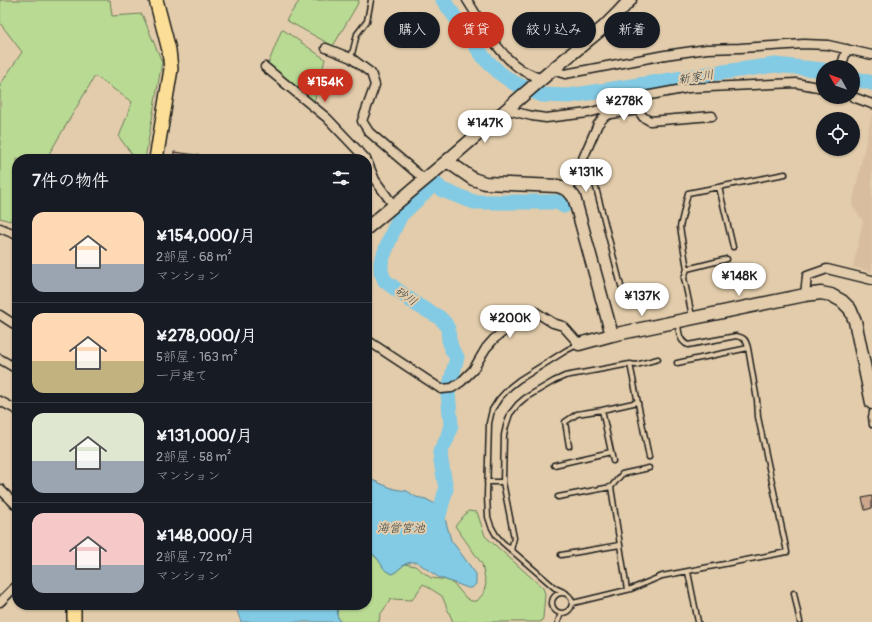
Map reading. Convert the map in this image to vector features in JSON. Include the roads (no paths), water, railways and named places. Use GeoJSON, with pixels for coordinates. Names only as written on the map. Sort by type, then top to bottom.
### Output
{"type":"FeatureCollection","features":[{"type":"Feature","properties":{"kind":"main road"},"geometry":{"type":"LineString","coordinates":[[156,0],[169,50],[171,69],[157,154]]}},
{"type":"Feature","properties":{"kind":"main road"},"geometry":{"type":"LineString","coordinates":[[74,610],[74,622]]}},
{"type":"Feature","properties":{"kind":"street"},"geometry":{"type":"LineString","coordinates":[[466,0],[504,54],[515,65],[527,73],[542,78]]}},
{"type":"Feature","properties":{"kind":"street"},"geometry":{"type":"LineString","coordinates":[[372,224],[447,162],[542,78],[604,27],[630,0]]}},
{"type":"Feature","properties":{"kind":"street"},"geometry":{"type":"LineString","coordinates":[[552,70],[564,74],[665,55],[707,49],[804,44],[828,45],[872,55]]}},
{"type":"Feature","properties":{"kind":"street"},"geometry":{"type":"LineString","coordinates":[[326,48],[351,58],[371,73],[375,85],[362,121],[369,132],[425,180]]}},
{"type":"Feature","properties":{"kind":"street"},"geometry":{"type":"LineString","coordinates":[[843,60],[846,48]]}},
{"type":"Feature","properties":{"kind":"street"},"geometry":{"type":"LineString","coordinates":[[266,67],[327,118],[360,154]]}},
{"type":"Feature","properties":{"kind":"street"},"geometry":{"type":"LineString","coordinates":[[507,110],[546,118],[588,113],[606,108],[618,101],[688,88],[796,83],[816,87]]}},
{"type":"Feature","properties":{"kind":"street"},"geometry":{"type":"LineString","coordinates":[[860,100],[872,104]]}},
{"type":"Feature","properties":{"kind":"street"},"geometry":{"type":"LineString","coordinates":[[568,190],[598,124],[605,116],[638,110],[643,117],[650,121],[712,116]]}},
{"type":"Feature","properties":{"kind":"street"},"geometry":{"type":"LineString","coordinates":[[447,162],[473,179],[485,183],[558,186],[568,190],[574,197],[612,336]]}},
{"type":"Feature","properties":{"kind":"street"},"geometry":{"type":"LineString","coordinates":[[372,175],[374,180],[394,206]]}},
{"type":"Feature","properties":{"kind":"street"},"geometry":{"type":"LineString","coordinates":[[0,228],[12,233]]}},
{"type":"Feature","properties":{"kind":"street"},"geometry":{"type":"LineString","coordinates":[[805,295],[807,276],[827,269],[872,280]]}},
{"type":"Feature","properties":{"kind":"street"},"geometry":{"type":"LineString","coordinates":[[372,343],[441,389],[448,388],[461,382],[473,370],[486,348],[494,339],[527,313],[534,311],[553,323],[563,326],[579,344],[805,295],[821,293],[831,294],[842,301],[850,309],[855,322],[872,404]]}},
{"type":"Feature","properties":{"kind":"street"},"geometry":{"type":"LineString","coordinates":[[0,315],[12,323]]}},
{"type":"Feature","properties":{"kind":"street"},"geometry":{"type":"LineString","coordinates":[[0,359],[12,363]]}},
{"type":"Feature","properties":{"kind":"street"},"geometry":{"type":"LineString","coordinates":[[0,401],[12,406]]}},
{"type":"Feature","properties":{"kind":"street"},"geometry":{"type":"LineString","coordinates":[[0,489],[12,501]]}},
{"type":"Feature","properties":{"kind":"street"},"geometry":{"type":"LineString","coordinates":[[0,602],[12,589]]}},
{"type":"Feature","properties":{"kind":"lane"},"geometry":{"type":"LineString","coordinates":[[351,58],[357,34],[367,21],[370,0]]}},
{"type":"Feature","properties":{"kind":"lane"},"geometry":{"type":"LineString","coordinates":[[578,170],[586,170],[593,176],[621,286]]}},
{"type":"Feature","properties":{"kind":"lane"},"geometry":{"type":"LineString","coordinates":[[692,319],[684,278],[686,269],[680,227],[688,193],[785,174]]}},
{"type":"Feature","properties":{"kind":"lane"},"geometry":{"type":"LineString","coordinates":[[719,187],[733,247]]}},
{"type":"Feature","properties":{"kind":"lane"},"geometry":{"type":"LineString","coordinates":[[686,269],[727,259]]}},
{"type":"Feature","properties":{"kind":"lane"},"geometry":{"type":"LineString","coordinates":[[573,603],[627,590],[662,576],[787,552],[758,417],[757,400],[746,341],[742,337],[736,336],[688,345],[680,339],[678,322]]}},
{"type":"Feature","properties":{"kind":"lane"},"geometry":{"type":"LineString","coordinates":[[555,588],[552,601],[553,608],[561,614],[569,611],[572,608],[573,603],[569,595],[555,588],[511,550],[496,535],[491,526],[488,517],[487,496],[489,423],[492,410],[499,399],[510,387],[567,350],[579,344]]}},
{"type":"Feature","properties":{"kind":"lane"},"geometry":{"type":"LineString","coordinates":[[677,363],[748,348]]}},
{"type":"Feature","properties":{"kind":"lane"},"geometry":{"type":"LineString","coordinates":[[511,550],[514,538],[503,482],[504,435],[510,414],[524,398],[538,389],[565,376],[630,364],[636,365],[658,358]]}},
{"type":"Feature","properties":{"kind":"lane"},"geometry":{"type":"LineString","coordinates":[[630,364],[649,457]]}},
{"type":"Feature","properties":{"kind":"lane"},"geometry":{"type":"LineString","coordinates":[[570,446],[565,422],[576,414],[638,402]]}},
{"type":"Feature","properties":{"kind":"lane"},"geometry":{"type":"LineString","coordinates":[[602,410],[613,461]]}},
{"type":"Feature","properties":{"kind":"lane"},"geometry":{"type":"LineString","coordinates":[[872,412],[872,425]]}},
{"type":"Feature","properties":{"kind":"lane"},"geometry":{"type":"LineString","coordinates":[[554,466],[611,452]]}},
{"type":"Feature","properties":{"kind":"lane"},"geometry":{"type":"LineString","coordinates":[[558,497],[611,487],[622,474],[649,468]]}},
{"type":"Feature","properties":{"kind":"lane"},"geometry":{"type":"LineString","coordinates":[[487,482],[503,482]]}},
{"type":"Feature","properties":{"kind":"lane"},"geometry":{"type":"LineString","coordinates":[[611,487],[627,590]]}},
{"type":"Feature","properties":{"kind":"lane"},"geometry":{"type":"LineString","coordinates":[[561,555],[620,545]]}},
{"type":"Feature","properties":{"kind":"lane"},"geometry":{"type":"LineString","coordinates":[[688,572],[698,622]]}},
{"type":"Feature","properties":{"kind":"lane"},"geometry":{"type":"LineString","coordinates":[[554,597],[557,594],[566,593]]}},
{"type":"Feature","properties":{"kind":"lane"},"geometry":{"type":"LineString","coordinates":[[794,593],[800,622]]}},
{"type":"Feature","properties":{"kind":"lane"},"geometry":{"type":"LineString","coordinates":[[558,622],[561,614]]}},
{"type":"Feature","properties":{"kind":"water","name":"海営宮池"},"geometry":{"type":"Polygon","coordinates":[[[372,480],[394,489],[407,491],[416,497],[426,499],[435,504],[444,515],[451,540],[476,574],[476,584],[472,588],[468,588],[438,577],[417,562],[405,564],[393,574],[384,569],[372,554],[372,480]]]}},
{"type":"Feature","properties":{"kind":"water"},"geometry":{"type":"Polygon","coordinates":[[[237,610],[338,610],[337,615],[340,622],[241,622],[237,610]]]}},
{"type":"Feature","properties":{"kind":"waterway","name":"新家川"},"geometry":{"type":"LineString","coordinates":[[443,0],[485,59],[501,74],[514,83],[542,95],[569,96],[775,65],[816,69]]}},
{"type":"Feature","properties":{"kind":"waterway","name":"新家川"},"geometry":{"type":"LineString","coordinates":[[860,80],[872,83]]}},
{"type":"Feature","properties":{"kind":"waterway","name":"砂川"},"geometry":{"type":"LineString","coordinates":[[435,530],[446,489],[440,452],[447,439],[451,425],[448,393],[457,357],[452,350],[448,329],[445,323],[439,317],[417,305],[385,281],[381,272],[381,262],[393,231],[401,215],[435,183],[442,190],[474,202],[557,202],[564,206]]}}]}
